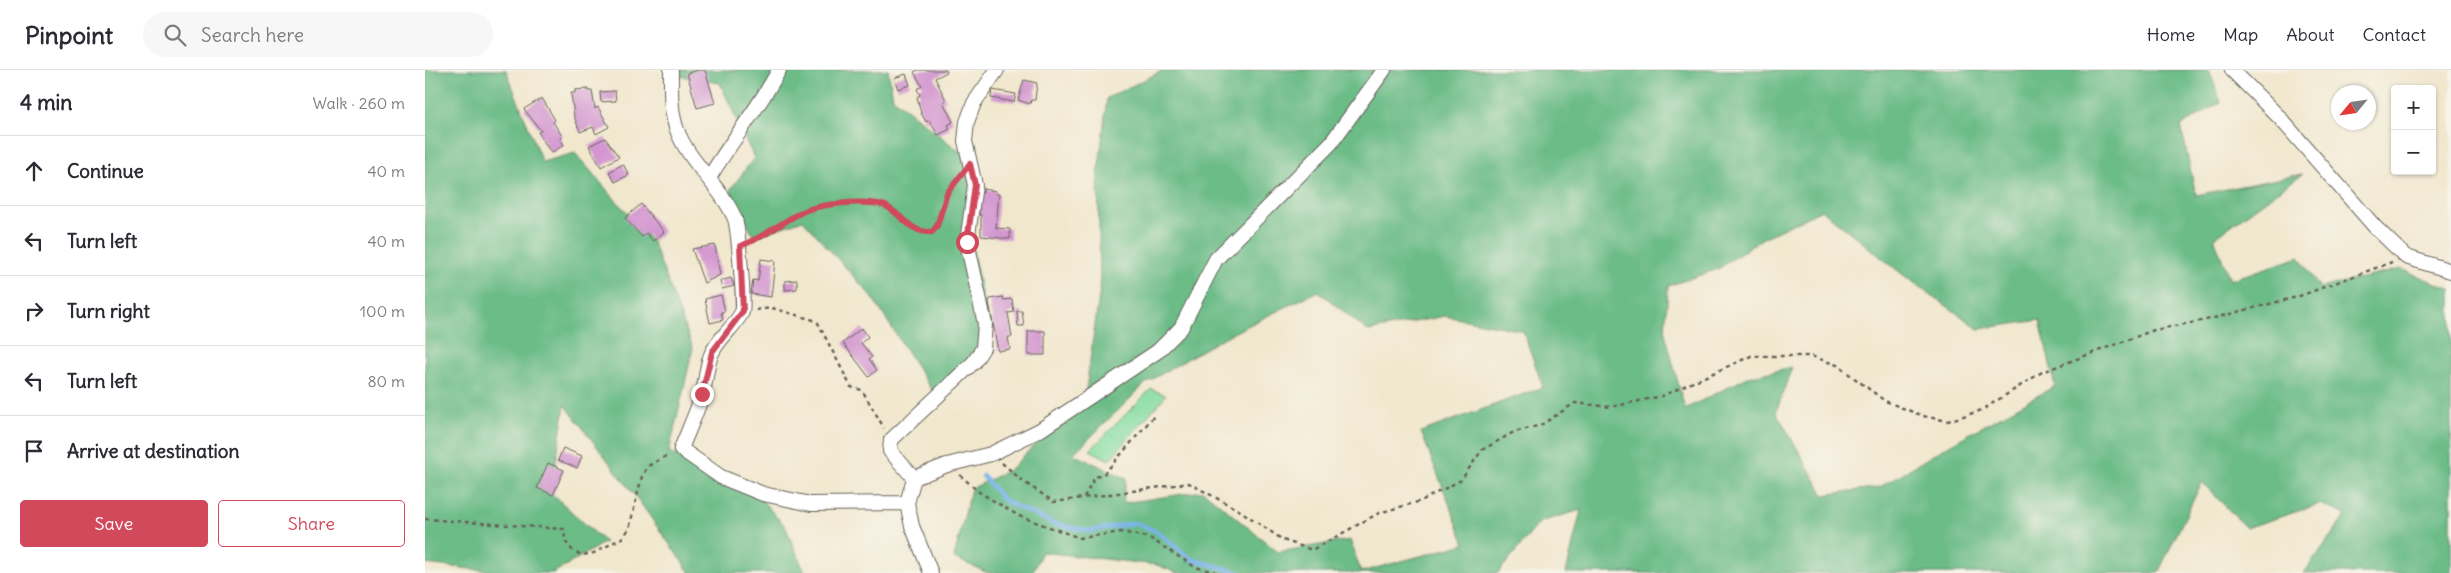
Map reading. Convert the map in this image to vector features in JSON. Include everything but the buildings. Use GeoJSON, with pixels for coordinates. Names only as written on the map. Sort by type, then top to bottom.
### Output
{"type":"FeatureCollection","features":[{"type":"Feature","properties":{"kind":"street"},"geometry":{"type":"LineString","coordinates":[[671,70],[672,109],[676,129],[683,144],[709,178],[735,219],[740,246],[743,311],[712,352],[702,394],[681,449],[721,477],[763,494],[811,504],[907,503]]}},
{"type":"Feature","properties":{"kind":"street"},"geometry":{"type":"LineString","coordinates":[[709,178],[724,152],[767,93],[779,70]]}},
{"type":"Feature","properties":{"kind":"street"},"geometry":{"type":"LineString","coordinates":[[913,478],[890,451],[891,440],[974,362],[983,348],[985,324],[967,242],[975,185],[965,141],[967,122],[974,103],[997,70]]}},
{"type":"Feature","properties":{"kind":"street"},"geometry":{"type":"LineString","coordinates":[[913,478],[947,465],[991,454],[1040,430],[1158,351],[1181,328],[1216,260],[1331,143],[1384,70]]}},
{"type":"Feature","properties":{"kind":"street"},"geometry":{"type":"LineString","coordinates":[[2232,70],[2279,117],[2375,227],[2406,257],[2451,271]]}},
{"type":"Feature","properties":{"kind":"street"},"geometry":{"type":"LineString","coordinates":[[913,478],[907,503],[912,526],[931,573]]}},
{"type":"Feature","properties":{"kind":"path"},"geometry":{"type":"LineString","coordinates":[[740,246],[758,240],[802,212],[825,205],[885,206],[903,221],[925,233],[932,232],[937,226],[947,193],[970,164]]}},
{"type":"Feature","properties":{"kind":"path"},"geometry":{"type":"LineString","coordinates":[[991,454],[1024,482],[1054,502],[1189,483],[1242,512],[1283,540],[1312,550],[1379,513],[1421,501],[1461,480],[1482,450],[1514,432],[1541,425],[1575,403],[1611,408],[1663,396],[1751,356],[1811,356],[1837,365],[1885,401],[1923,416],[1949,421],[1982,410],[2042,372],[2154,330],[2206,320],[2297,297],[2406,257]]}},
{"type":"Feature","properties":{"kind":"path"},"geometry":{"type":"LineString","coordinates":[[743,311],[772,308],[817,321],[851,387],[862,390],[891,440]]}},
{"type":"Feature","properties":{"kind":"path"},"geometry":{"type":"LineString","coordinates":[[1084,497],[1095,477],[1103,475],[1155,414]]}},
{"type":"Feature","properties":{"kind":"path"},"geometry":{"type":"LineString","coordinates":[[425,519],[564,530],[565,541],[573,551],[582,555],[594,553],[622,538],[629,528],[642,476],[648,466],[681,449]]}},
{"type":"Feature","properties":{"kind":"path"},"geometry":{"type":"LineString","coordinates":[[947,465],[979,492],[1019,516],[1080,538],[1121,532],[1148,537],[1195,567],[1219,573]]}},
{"type":"Feature","properties":{"kind":"green space"},"geometry":{"type":"Polygon","coordinates":[[[425,70],[506,70],[542,162],[575,153],[653,243],[693,348],[669,452],[747,484],[785,526],[805,573],[690,573],[639,501],[565,405],[551,493],[605,542],[553,573],[508,573],[425,564],[425,70]]]}},
{"type":"Feature","properties":{"kind":"green space"},"geometry":{"type":"Polygon","coordinates":[[[672,70],[888,70],[893,98],[969,159],[973,252],[988,325],[977,368],[933,392],[872,297],[803,220],[754,237],[730,190],[754,158],[720,83],[674,75],[672,70]]]}},
{"type":"Feature","properties":{"kind":"green space"},"geometry":{"type":"Polygon","coordinates":[[[1164,70],[2209,70],[2221,102],[2181,126],[2196,195],[2302,174],[2214,238],[2230,280],[2299,257],[2320,288],[2401,269],[2451,289],[2451,573],[2304,573],[2346,515],[2320,504],[2246,528],[2202,482],[2158,573],[1566,573],[1581,510],[1540,522],[1498,573],[1177,573],[1157,565],[1042,552],[1032,573],[988,573],[954,558],[971,489],[1009,470],[1085,396],[1100,289],[1098,175],[1107,98],[1164,70]],[[1822,210],[1763,238],[1718,269],[1668,286],[1665,333],[1685,409],[1748,377],[1792,367],[1776,412],[1824,495],[1880,487],[1951,444],[2055,386],[2040,320],[1979,329],[1902,274],[1822,210]],[[1318,291],[1221,339],[1146,383],[1073,454],[1126,478],[1123,503],[1203,491],[1278,552],[1350,540],[1361,572],[1465,544],[1421,432],[1543,387],[1523,331],[1445,316],[1368,331],[1318,291]]]}},
{"type":"Feature","properties":{"kind":"green space"},"geometry":{"type":"Polygon","coordinates":[[[1151,389],[1166,395],[1109,460],[1090,450],[1151,389]]]}},
{"type":"Feature","properties":{"kind":"waterway"},"geometry":{"type":"LineString","coordinates":[[983,476],[1003,500],[1054,524],[1090,531],[1135,523],[1156,531],[1191,559],[1240,573]]}},
{"type":"Feature","properties":{"kind":"route"},"geometry":{"type":"LineString","coordinates":[[702,394],[706,370],[712,352],[743,311],[740,246],[758,240],[802,212],[825,205],[868,204],[885,206],[903,221],[925,233],[932,232],[937,226],[947,193],[970,164],[975,185],[967,242]]}}]}
